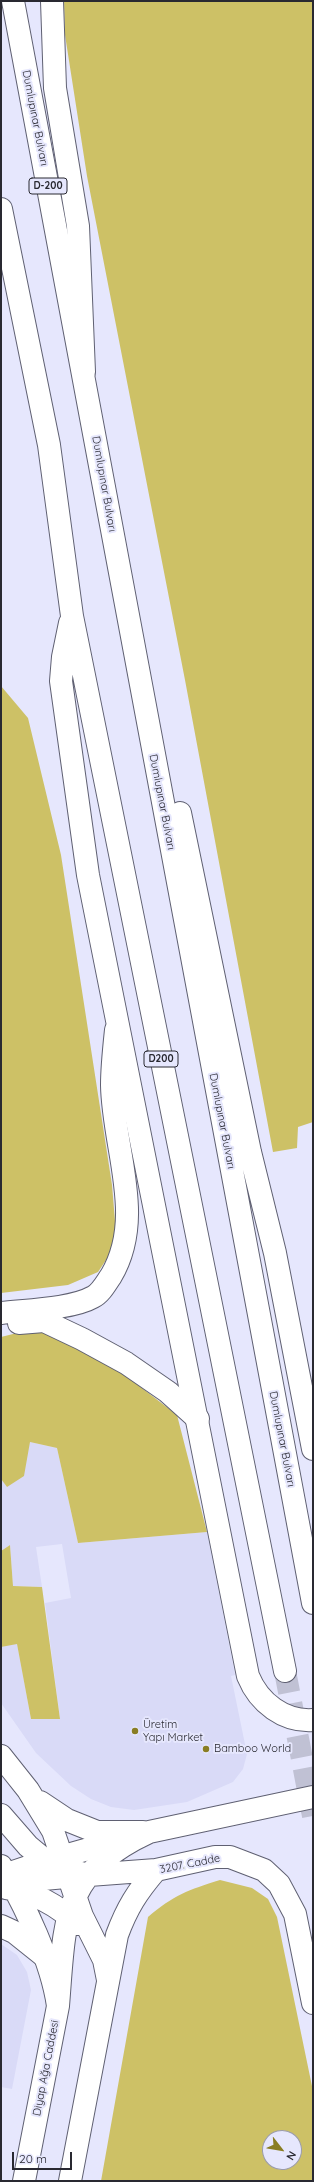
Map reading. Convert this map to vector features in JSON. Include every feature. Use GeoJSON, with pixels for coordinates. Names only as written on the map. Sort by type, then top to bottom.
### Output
{"type":"FeatureCollection","features":[{"type":"Feature","properties":{"kind":"main road","name":"Dumlupınar Bulvarı"},"geometry":{"type":"LineString","coordinates":[[13,1],[84,372],[126,609],[313,1603]]}},
{"type":"Feature","properties":{"kind":"main road"},"geometry":{"type":"LineString","coordinates":[[52,1],[56,88],[78,226],[84,372]]}},
{"type":"Feature","properties":{"kind":"main road","name":"D200"},"geometry":{"type":"LineString","coordinates":[[1,209],[49,445],[72,616],[285,1671]]}},
{"type":"Feature","properties":{"kind":"main road"},"geometry":{"type":"LineString","coordinates":[[126,609],[168,752],[250,1152],[275,1253],[313,1449]]}},
{"type":"Feature","properties":{"kind":"main road"},"geometry":{"type":"LineString","coordinates":[[72,616],[66,637],[61,680],[88,876],[198,1419],[248,1676],[257,1695],[275,1710],[295,1719],[313,1720]]}},
{"type":"Feature","properties":{"kind":"main road"},"geometry":{"type":"LineString","coordinates":[[7,1321],[82,1303],[96,1296],[118,1264],[125,1239],[128,1215],[112,1086],[116,1019]]}},
{"type":"Feature","properties":{"kind":"main road"},"geometry":{"type":"LineString","coordinates":[[7,1321],[44,1321],[82,1339],[126,1363],[168,1392],[198,1419]]}},
{"type":"Feature","properties":{"kind":"main road"},"geometry":{"type":"LineString","coordinates":[[1,1756],[46,1816],[91,1938],[104,1960],[109,1984]]}},
{"type":"Feature","properties":{"kind":"main road","name":"3207. Cadde"},"geometry":{"type":"LineString","coordinates":[[28,1790],[53,1811],[80,1826],[97,1832],[148,1832],[313,1797]]}},
{"type":"Feature","properties":{"kind":"main road"},"geometry":{"type":"LineString","coordinates":[[1,1815],[28,1846],[68,1879]]}},
{"type":"Feature","properties":{"kind":"main road","name":"3207. Cadde"},"geometry":{"type":"LineString","coordinates":[[5,1880],[68,1879],[148,1832]]}},
{"type":"Feature","properties":{"kind":"main road","name":"3207. Cadde"},"geometry":{"type":"LineString","coordinates":[[68,1879],[107,1856],[126,1842],[148,1832]]}},
{"type":"Feature","properties":{"kind":"main road","name":"3207. Cadde"},"geometry":{"type":"LineString","coordinates":[[5,1880],[68,1879],[156,1870],[215,1856],[230,1857],[264,1870],[279,1884],[295,1914],[313,2003]]}},
{"type":"Feature","properties":{"kind":"main road"},"geometry":{"type":"LineString","coordinates":[[70,2181],[117,1936],[125,1914],[138,1890],[156,1870]]}},
{"type":"Feature","properties":{"kind":"main road"},"geometry":{"type":"LineString","coordinates":[[5,1880],[42,1899],[68,1879]]}},
{"type":"Feature","properties":{"kind":"main road"},"geometry":{"type":"LineString","coordinates":[[58,2006],[68,1879]]}},
{"type":"Feature","properties":{"kind":"main road","name":"Diyap Ağa Caddesi"},"geometry":{"type":"LineString","coordinates":[[5,1880],[44,1956],[55,1985],[58,2006],[24,2181]]}},
{"type":"Feature","properties":{"kind":"main road"},"geometry":{"type":"LineString","coordinates":[[1,1926],[14,1932],[44,1956]]}},
{"type":"Feature","properties":{"kind":"shaded area"},"geometry":{"type":"Polygon","coordinates":[[[64,1],[313,1],[313,1122],[298,1127],[297,1148],[273,1152],[185,680],[87,176],[65,35],[64,1]]]}},
{"type":"Feature","properties":{"kind":"shaded area"},"geometry":{"type":"Polygon","coordinates":[[[1,686],[28,718],[61,855],[112,1185],[116,1233],[110,1254],[98,1272],[68,1285],[1,1293],[1,686]]]}},
{"type":"Feature","properties":{"kind":"shaded area"},"geometry":{"type":"Polygon","coordinates":[[[37,1328],[121,1372],[177,1415],[207,1532],[78,1543],[57,1448],[30,1442],[24,1476],[7,1487],[1,1479],[1,1337],[37,1328]]]}},
{"type":"Feature","properties":{"kind":"shaded area"},"geometry":{"type":"Polygon","coordinates":[[[30,1442],[57,1448],[78,1543],[207,1532],[235,1675],[231,1676],[247,1754],[243,1769],[233,1782],[187,1802],[134,1810],[111,1807],[91,1799],[71,1786],[36,1753],[1,1703],[1,1647],[17,1643],[31,1719],[60,1719],[45,1603],[71,1598],[62,1544],[36,1547],[42,1587],[13,1586],[10,1545],[1,1551],[1,1479],[7,1487],[30,1442]]]}},
{"type":"Feature","properties":{"kind":"shaded area"},"geometry":{"type":"Polygon","coordinates":[[[10,1545],[13,1586],[42,1587],[60,1719],[31,1719],[17,1644],[1,1647],[1,1551],[10,1545]]]}},
{"type":"Feature","properties":{"kind":"shaded area"},"geometry":{"type":"Polygon","coordinates":[[[220,1880],[252,1888],[268,1899],[277,1917],[313,2091],[313,2181],[101,2181],[148,1917],[166,1903],[190,1890],[220,1880]]]}},
{"type":"Feature","properties":{"kind":"shaded area"},"geometry":{"type":"Polygon","coordinates":[[[1,1944],[17,1955],[27,1972],[31,1990],[12,2089],[1,2087],[1,1944]]]}},
{"type":"Feature","properties":{"kind":"tunnel"},"geometry":{"type":"LineString","coordinates":[[285,1671],[313,1816]]}},
{"type":"Feature","properties":{"kind":"place","name":"Üretim Yapı Market"},"geometry":{"type":"Point","coordinates":[135,1731]}},
{"type":"Feature","properties":{"kind":"place","name":"Bamboo World"},"geometry":{"type":"Point","coordinates":[206,1749]}}]}
